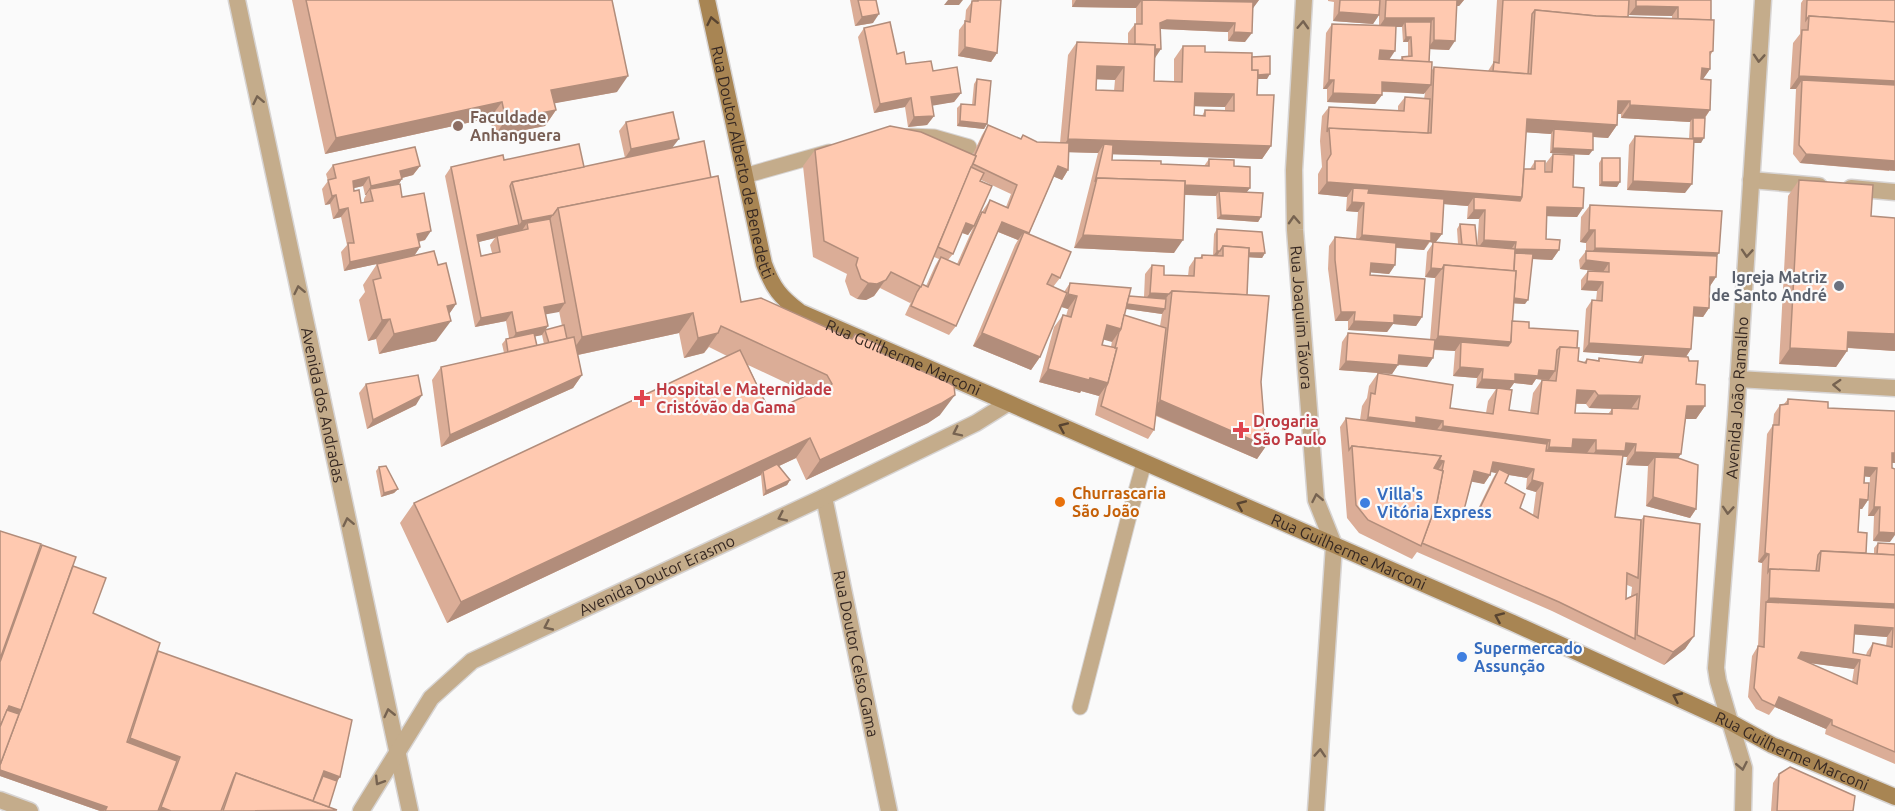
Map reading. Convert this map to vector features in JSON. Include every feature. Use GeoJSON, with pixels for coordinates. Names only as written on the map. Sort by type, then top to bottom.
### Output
{"type":"FeatureCollection","features":[{"type":"Feature","properties":{"kind":"main road","name":"Rua Doutor Alberto de Benedetti"},"geometry":{"type":"LineString","coordinates":[[707,0],[764,264],[772,284],[783,299],[800,312]]}},
{"type":"Feature","properties":{"kind":"main road","name":"Rua Guilherme Marconi"},"geometry":{"type":"LineString","coordinates":[[800,312],[1513,623],[1730,722],[1772,745],[1895,797]]}},
{"type":"Feature","properties":{"kind":"street","name":"Avenida dos Andradas"},"geometry":{"type":"LineString","coordinates":[[237,0],[410,811]]}},
{"type":"Feature","properties":{"kind":"street","name":"Rua Joaquim Távora"},"geometry":{"type":"LineString","coordinates":[[1304,0],[1294,170],[1295,230],[1316,500],[1334,545],[1316,811]]}},
{"type":"Feature","properties":{"kind":"street","name":"Avenida João Ramalho"},"geometry":{"type":"LineString","coordinates":[[1743,811],[1744,768],[1716,668],[1763,0]]}},
{"type":"Feature","properties":{"kind":"street"},"geometry":{"type":"LineString","coordinates":[[1751,180],[1895,192]]}},
{"type":"Feature","properties":{"kind":"street"},"geometry":{"type":"LineString","coordinates":[[1738,379],[1895,388]]}},
{"type":"Feature","properties":{"kind":"street","name":"Avenida Doutor Erasmo"},"geometry":{"type":"LineString","coordinates":[[361,811],[431,698],[472,661],[824,497],[976,423],[1008,403]]}},
{"type":"Feature","properties":{"kind":"street","name":"Rua Doutor Celso Gama"},"geometry":{"type":"LineString","coordinates":[[824,497],[889,811]]}},
{"type":"Feature","properties":{"kind":"street"},"geometry":{"type":"LineString","coordinates":[[0,800],[30,811]]}},
{"type":"Feature","properties":{"kind":"lane"},"geometry":{"type":"LineString","coordinates":[[900,136],[934,137],[969,147]]}},
{"type":"Feature","properties":{"kind":"lane"},"geometry":{"type":"LineString","coordinates":[[744,176],[843,148]]}},
{"type":"Feature","properties":{"kind":"lane"},"geometry":{"type":"LineString","coordinates":[[1080,707],[1144,463]]}},
{"type":"Feature","properties":{"kind":"building"},"geometry":{"type":"Polygon","coordinates":[[[306,0],[612,0],[628,76],[551,90],[556,110],[506,120],[502,102],[336,138],[306,0]]]}},
{"type":"Feature","properties":{"kind":"building"},"geometry":{"type":"Polygon","coordinates":[[[858,0],[876,0],[879,14],[862,17],[858,0]]]}},
{"type":"Feature","properties":{"kind":"building"},"geometry":{"type":"Polygon","coordinates":[[[1001,0],[997,53],[965,47],[965,21],[970,22],[972,1],[1001,0]]]}},
{"type":"Feature","properties":{"kind":"building"},"geometry":{"type":"Polygon","coordinates":[[[1142,0],[1253,2],[1252,33],[1234,32],[1235,23],[1167,20],[1160,23],[1161,49],[1155,49],[1155,45],[1135,44],[1135,24],[1142,24],[1142,0]]]}},
{"type":"Feature","properties":{"kind":"building"},"geometry":{"type":"Polygon","coordinates":[[[1340,0],[1380,0],[1379,15],[1339,12],[1340,0]]]}},
{"type":"Feature","properties":{"kind":"building"},"geometry":{"type":"Polygon","coordinates":[[[1386,0],[1457,0],[1455,41],[1434,40],[1434,18],[1385,18],[1386,0]]]}},
{"type":"Feature","properties":{"kind":"building"},"geometry":{"type":"Polygon","coordinates":[[[1503,0],[1629,0],[1628,17],[1535,10],[1532,14],[1528,74],[1493,71],[1494,62],[1499,63],[1503,0]]]}},
{"type":"Feature","properties":{"kind":"building"},"geometry":{"type":"Polygon","coordinates":[[[1636,0],[1711,0],[1711,20],[1678,19],[1678,7],[1636,6],[1636,0]]]}},
{"type":"Feature","properties":{"kind":"building"},"geometry":{"type":"Polygon","coordinates":[[[1807,0],[1895,0],[1895,22],[1809,16],[1806,20],[1807,0]]]}},
{"type":"Feature","properties":{"kind":"building"},"geometry":{"type":"Polygon","coordinates":[[[1535,10],[1596,16],[1714,20],[1710,69],[1702,68],[1701,79],[1711,80],[1710,110],[1630,105],[1630,101],[1618,101],[1617,125],[1527,119],[1522,197],[1327,182],[1327,161],[1331,154],[1329,128],[1431,133],[1434,67],[1531,74],[1535,10]]]}},
{"type":"Feature","properties":{"kind":"building"},"geometry":{"type":"Polygon","coordinates":[[[1809,16],[1895,22],[1895,81],[1799,76],[1802,30],[1808,30],[1809,16]]]}},
{"type":"Feature","properties":{"kind":"building"},"geometry":{"type":"Polygon","coordinates":[[[890,22],[897,54],[904,52],[906,64],[931,61],[933,71],[957,67],[961,93],[931,97],[934,116],[914,117],[911,98],[880,104],[864,28],[890,22]]]}},
{"type":"Feature","properties":{"kind":"building"},"geometry":{"type":"Polygon","coordinates":[[[1405,22],[1431,22],[1429,62],[1403,61],[1402,57],[1412,56],[1411,37],[1406,37],[1405,22]]]}},
{"type":"Feature","properties":{"kind":"building"},"geometry":{"type":"Polygon","coordinates":[[[1332,24],[1396,26],[1395,51],[1380,50],[1379,59],[1432,62],[1431,85],[1382,82],[1382,95],[1333,93],[1334,80],[1329,80],[1332,24]]]}},
{"type":"Feature","properties":{"kind":"building"},"geometry":{"type":"Polygon","coordinates":[[[1077,42],[1155,45],[1154,81],[1182,82],[1183,46],[1205,46],[1205,52],[1252,53],[1252,70],[1258,70],[1257,95],[1274,95],[1271,146],[1068,139],[1077,42]],[[1097,66],[1096,90],[1123,91],[1124,67],[1097,66]],[[1195,93],[1194,115],[1205,116],[1205,110],[1234,111],[1234,94],[1195,93]]]}},
{"type":"Feature","properties":{"kind":"building"},"geometry":{"type":"Polygon","coordinates":[[[1270,56],[1270,74],[1258,75],[1258,70],[1252,70],[1252,57],[1270,56]]]}},
{"type":"Feature","properties":{"kind":"building"},"geometry":{"type":"Polygon","coordinates":[[[977,79],[991,81],[987,124],[960,121],[961,104],[975,105],[977,79]]]}},
{"type":"Feature","properties":{"kind":"building"},"geometry":{"type":"Polygon","coordinates":[[[1802,80],[1895,85],[1895,161],[1806,154],[1799,145],[1802,80]]]}},
{"type":"Feature","properties":{"kind":"building"},"geometry":{"type":"Polygon","coordinates":[[[1405,97],[1430,99],[1428,133],[1329,128],[1327,132],[1329,107],[1404,111],[1405,97]]]}},
{"type":"Feature","properties":{"kind":"building"},"geometry":{"type":"Polygon","coordinates":[[[673,112],[679,139],[631,149],[626,122],[673,112]]]}},
{"type":"Feature","properties":{"kind":"building"},"geometry":{"type":"Polygon","coordinates":[[[1693,118],[1705,118],[1704,138],[1693,138],[1693,118]]]}},
{"type":"Feature","properties":{"kind":"building"},"geometry":{"type":"Polygon","coordinates":[[[988,125],[1021,139],[1023,135],[1037,142],[1069,143],[1068,170],[1058,166],[1029,233],[1002,222],[956,326],[911,306],[922,284],[928,287],[941,257],[959,265],[982,212],[985,213],[990,200],[1008,208],[1017,185],[973,164],[988,125]]]}},
{"type":"Feature","properties":{"kind":"building"},"geometry":{"type":"Polygon","coordinates":[[[890,126],[921,132],[976,156],[921,287],[891,272],[886,280],[877,284],[868,283],[861,279],[856,265],[858,258],[824,241],[815,150],[890,126]]]}},
{"type":"Feature","properties":{"kind":"building"},"geometry":{"type":"Polygon","coordinates":[[[1554,129],[1593,132],[1593,150],[1553,148],[1554,129]]]}},
{"type":"Feature","properties":{"kind":"building"},"geometry":{"type":"Polygon","coordinates":[[[1635,136],[1694,139],[1692,184],[1633,181],[1635,136]]]}},
{"type":"Feature","properties":{"kind":"building"},"geometry":{"type":"Polygon","coordinates":[[[704,141],[711,178],[558,208],[553,215],[522,221],[512,182],[704,141]]]}},
{"type":"Feature","properties":{"kind":"building"},"geometry":{"type":"Polygon","coordinates":[[[579,144],[584,167],[512,182],[510,186],[519,225],[477,235],[481,256],[500,252],[497,236],[528,229],[527,223],[550,219],[565,303],[544,307],[548,326],[516,333],[512,312],[481,318],[451,167],[503,155],[504,160],[579,144]]]}},
{"type":"Feature","properties":{"kind":"building"},"geometry":{"type":"Polygon","coordinates":[[[1104,144],[1113,145],[1112,160],[1161,161],[1161,164],[1209,166],[1209,159],[1234,160],[1234,166],[1250,167],[1250,188],[1185,185],[1185,181],[1097,178],[1095,182],[1104,144]]]}},
{"type":"Feature","properties":{"kind":"building"},"geometry":{"type":"Polygon","coordinates":[[[415,147],[420,166],[400,171],[402,179],[371,186],[369,177],[353,181],[354,191],[359,190],[361,203],[373,201],[370,189],[400,184],[402,197],[424,193],[431,231],[417,234],[420,247],[350,262],[348,243],[354,243],[348,208],[339,210],[336,195],[332,196],[328,180],[336,178],[333,165],[415,147]]]}},
{"type":"Feature","properties":{"kind":"building"},"geometry":{"type":"Polygon","coordinates":[[[1553,154],[1574,155],[1573,187],[1584,188],[1583,208],[1547,207],[1546,239],[1560,240],[1559,250],[1515,249],[1516,242],[1484,240],[1485,210],[1474,210],[1474,197],[1520,201],[1524,169],[1535,169],[1535,161],[1545,161],[1545,172],[1552,172],[1553,154]]]}},
{"type":"Feature","properties":{"kind":"building"},"geometry":{"type":"Polygon","coordinates":[[[1602,158],[1620,158],[1620,182],[1602,182],[1602,158]]]}},
{"type":"Feature","properties":{"kind":"building"},"geometry":{"type":"Polygon","coordinates":[[[971,167],[984,173],[980,181],[992,186],[974,226],[966,223],[953,254],[938,247],[971,167]]]}},
{"type":"Feature","properties":{"kind":"building"},"geometry":{"type":"Polygon","coordinates":[[[718,176],[741,302],[761,298],[852,339],[855,334],[882,346],[879,352],[954,386],[955,395],[820,460],[810,438],[461,602],[414,503],[740,350],[770,412],[832,384],[827,375],[721,326],[718,333],[698,338],[693,313],[582,337],[558,208],[718,176]]]}},
{"type":"Feature","properties":{"kind":"building"},"geometry":{"type":"Polygon","coordinates":[[[1097,178],[1185,181],[1183,240],[1083,235],[1097,178]]]}},
{"type":"Feature","properties":{"kind":"building","name":"Igreja Matriz de Santo André"},"geometry":{"type":"Polygon","coordinates":[[[1799,180],[1873,185],[1871,216],[1895,218],[1895,334],[1848,332],[1847,351],[1790,348],[1799,180]]]}},
{"type":"Feature","properties":{"kind":"building"},"geometry":{"type":"Polygon","coordinates":[[[1353,188],[1369,189],[1368,193],[1444,199],[1442,234],[1431,233],[1431,241],[1362,235],[1364,203],[1352,202],[1353,188]]]}},
{"type":"Feature","properties":{"kind":"building"},"geometry":{"type":"Polygon","coordinates":[[[1219,191],[1263,193],[1261,217],[1221,215],[1219,191]]]}},
{"type":"Feature","properties":{"kind":"building"},"geometry":{"type":"Polygon","coordinates":[[[1590,205],[1722,211],[1719,253],[1595,248],[1595,230],[1589,230],[1590,205]]]}},
{"type":"Feature","properties":{"kind":"building"},"geometry":{"type":"Polygon","coordinates":[[[1460,224],[1475,225],[1477,246],[1462,245],[1460,224]]]}},
{"type":"Feature","properties":{"kind":"building"},"geometry":{"type":"Polygon","coordinates":[[[1217,229],[1262,232],[1265,253],[1249,253],[1249,248],[1223,246],[1220,251],[1217,251],[1217,229]]]}},
{"type":"Feature","properties":{"kind":"building"},"geometry":{"type":"Polygon","coordinates":[[[1024,232],[1071,252],[1060,278],[1052,274],[1047,284],[1067,293],[1040,357],[982,333],[1024,232]]]}},
{"type":"Feature","properties":{"kind":"building"},"geometry":{"type":"Polygon","coordinates":[[[1335,237],[1396,243],[1395,265],[1371,263],[1370,275],[1425,279],[1422,317],[1394,315],[1394,323],[1354,321],[1355,312],[1341,312],[1335,260],[1335,237]]]}},
{"type":"Feature","properties":{"kind":"building"},"geometry":{"type":"Polygon","coordinates":[[[1433,242],[1515,249],[1514,271],[1444,265],[1442,269],[1431,268],[1433,242]]]}},
{"type":"Feature","properties":{"kind":"building"},"geometry":{"type":"Polygon","coordinates":[[[1223,246],[1249,248],[1247,295],[1172,291],[1169,294],[1150,293],[1152,265],[1164,266],[1164,275],[1194,276],[1195,258],[1202,258],[1202,255],[1223,256],[1223,246]]]}},
{"type":"Feature","properties":{"kind":"building"},"geometry":{"type":"Polygon","coordinates":[[[434,251],[438,265],[446,263],[456,304],[447,306],[451,321],[394,334],[390,319],[382,320],[373,280],[381,278],[377,264],[434,251]]]}},
{"type":"Feature","properties":{"kind":"building"},"geometry":{"type":"Polygon","coordinates":[[[1586,251],[1717,256],[1716,277],[1710,277],[1709,308],[1694,307],[1691,349],[1589,343],[1592,300],[1602,301],[1603,282],[1587,281],[1588,271],[1609,272],[1609,263],[1586,260],[1586,251]]]}},
{"type":"Feature","properties":{"kind":"building"},"geometry":{"type":"Polygon","coordinates":[[[1515,253],[1533,254],[1528,300],[1514,298],[1515,253]]]}},
{"type":"Feature","properties":{"kind":"building"},"geometry":{"type":"Polygon","coordinates":[[[1444,265],[1516,271],[1511,342],[1438,336],[1444,265]]]}},
{"type":"Feature","properties":{"kind":"building"},"geometry":{"type":"Polygon","coordinates":[[[1070,283],[1131,288],[1121,329],[1107,325],[1102,345],[1117,348],[1108,383],[1048,369],[1063,315],[1071,317],[1077,296],[1068,294],[1070,283]]]}},
{"type":"Feature","properties":{"kind":"building"},"geometry":{"type":"Polygon","coordinates":[[[1172,291],[1269,296],[1261,382],[1266,446],[1160,400],[1172,291]]]}},
{"type":"Feature","properties":{"kind":"building"},"geometry":{"type":"Polygon","coordinates":[[[1129,296],[1166,299],[1165,309],[1127,304],[1129,296]]]}},
{"type":"Feature","properties":{"kind":"building"},"geometry":{"type":"Polygon","coordinates":[[[1124,315],[1166,328],[1154,430],[1101,406],[1124,315]]]}},
{"type":"Feature","properties":{"kind":"building"},"geometry":{"type":"Polygon","coordinates":[[[1512,321],[1529,322],[1529,328],[1578,331],[1577,348],[1560,347],[1557,350],[1555,371],[1539,370],[1538,376],[1515,374],[1515,381],[1482,379],[1483,369],[1460,367],[1461,342],[1508,346],[1511,342],[1512,321]]]}},
{"type":"Feature","properties":{"kind":"building"},"geometry":{"type":"Polygon","coordinates":[[[564,325],[567,339],[549,343],[545,330],[564,325]]]}},
{"type":"Feature","properties":{"kind":"building"},"geometry":{"type":"Polygon","coordinates":[[[534,333],[537,346],[508,352],[506,339],[534,333]]]}},
{"type":"Feature","properties":{"kind":"building"},"geometry":{"type":"Polygon","coordinates":[[[1348,333],[1435,340],[1433,358],[1399,355],[1398,365],[1346,361],[1348,333]]]}},
{"type":"Feature","properties":{"kind":"building"},"geometry":{"type":"Polygon","coordinates":[[[574,337],[582,375],[450,435],[441,367],[574,337]]]}},
{"type":"Feature","properties":{"kind":"building"},"geometry":{"type":"Polygon","coordinates":[[[1560,347],[1579,348],[1578,361],[1586,363],[1587,359],[1599,361],[1599,358],[1642,363],[1644,354],[1688,357],[1689,361],[1698,361],[1696,384],[1705,385],[1705,406],[1687,406],[1681,454],[1635,452],[1636,444],[1626,443],[1625,451],[1596,450],[1596,440],[1573,439],[1572,448],[1549,447],[1550,440],[1443,426],[1443,421],[1416,417],[1416,423],[1368,417],[1371,393],[1375,394],[1378,373],[1453,385],[1450,408],[1493,414],[1497,388],[1512,390],[1509,410],[1538,414],[1542,380],[1556,381],[1560,347]],[[1577,390],[1575,413],[1612,414],[1612,408],[1638,409],[1640,396],[1598,395],[1595,391],[1577,390]]]}},
{"type":"Feature","properties":{"kind":"building"},"geometry":{"type":"Polygon","coordinates":[[[418,375],[422,395],[373,420],[366,384],[418,375]]]}},
{"type":"Feature","properties":{"kind":"building"},"geometry":{"type":"Polygon","coordinates":[[[1788,399],[1828,402],[1828,408],[1895,411],[1895,453],[1892,453],[1892,468],[1895,469],[1895,533],[1879,532],[1880,507],[1874,507],[1877,468],[1865,467],[1864,483],[1869,483],[1868,500],[1860,499],[1858,532],[1867,533],[1866,553],[1821,551],[1818,555],[1816,571],[1770,569],[1768,572],[1769,554],[1765,553],[1773,425],[1779,425],[1780,405],[1788,404],[1788,399]]]}},
{"type":"Feature","properties":{"kind":"building"},"geometry":{"type":"Polygon","coordinates":[[[1346,418],[1547,444],[1546,451],[1623,455],[1615,517],[1641,520],[1638,578],[1627,573],[1626,599],[1637,594],[1635,639],[1559,602],[1422,543],[1437,502],[1444,461],[1439,460],[1441,456],[1352,446],[1349,450],[1346,418]],[[1493,462],[1490,475],[1474,471],[1464,510],[1476,516],[1499,469],[1509,474],[1505,483],[1525,494],[1520,508],[1538,518],[1543,483],[1532,480],[1534,469],[1493,462]]]}},
{"type":"Feature","properties":{"kind":"building"},"geometry":{"type":"Polygon","coordinates":[[[1352,446],[1441,456],[1434,468],[1443,471],[1437,502],[1421,546],[1368,520],[1356,505],[1352,446]]]}},
{"type":"Feature","properties":{"kind":"building"},"geometry":{"type":"Polygon","coordinates":[[[1655,457],[1678,458],[1698,465],[1696,509],[1653,497],[1655,457]]]}},
{"type":"Feature","properties":{"kind":"building"},"geometry":{"type":"Polygon","coordinates":[[[777,464],[790,480],[766,491],[763,471],[777,464]]]}},
{"type":"Feature","properties":{"kind":"building"},"geometry":{"type":"Polygon","coordinates":[[[386,466],[398,489],[384,493],[379,467],[386,466]]]}},
{"type":"Feature","properties":{"kind":"building"},"geometry":{"type":"Polygon","coordinates":[[[1644,516],[1700,524],[1694,636],[1673,652],[1637,635],[1644,516]]]}},
{"type":"Feature","properties":{"kind":"building"},"geometry":{"type":"Polygon","coordinates":[[[0,531],[41,544],[0,659],[0,531]]]}},
{"type":"Feature","properties":{"kind":"building"},"geometry":{"type":"Polygon","coordinates":[[[1878,543],[1895,544],[1895,555],[1877,554],[1878,543]]]}},
{"type":"Feature","properties":{"kind":"building"},"geometry":{"type":"Polygon","coordinates":[[[42,545],[76,557],[21,710],[9,706],[0,727],[0,662],[42,545]]]}},
{"type":"Feature","properties":{"kind":"building"},"geometry":{"type":"Polygon","coordinates":[[[1821,551],[1895,555],[1895,604],[1769,598],[1770,569],[1819,571],[1821,551]]]}},
{"type":"Feature","properties":{"kind":"building"},"geometry":{"type":"Polygon","coordinates":[[[73,566],[106,578],[93,613],[160,643],[127,742],[177,761],[158,811],[105,811],[107,807],[0,770],[73,566]]]}},
{"type":"Feature","properties":{"kind":"building"},"geometry":{"type":"Polygon","coordinates":[[[1766,602],[1895,608],[1895,752],[1832,725],[1832,720],[1779,697],[1775,706],[1762,700],[1754,688],[1758,646],[1764,647],[1766,602]],[[1855,625],[1853,653],[1870,656],[1873,643],[1892,647],[1893,628],[1855,625]],[[1801,652],[1798,658],[1857,684],[1860,660],[1801,652]]]}},
{"type":"Feature","properties":{"kind":"building"},"geometry":{"type":"Polygon","coordinates":[[[158,651],[352,720],[340,777],[324,771],[313,801],[236,773],[221,811],[171,811],[161,807],[180,757],[130,738],[158,651]]]}},
{"type":"Feature","properties":{"kind":"building"},"geometry":{"type":"Polygon","coordinates":[[[7,710],[19,714],[0,765],[0,727],[7,710]]]}},
{"type":"Feature","properties":{"kind":"building"},"geometry":{"type":"Polygon","coordinates":[[[1790,767],[1855,796],[1853,811],[1777,811],[1779,774],[1790,767]]]}},
{"type":"Feature","properties":{"kind":"building"},"geometry":{"type":"Polygon","coordinates":[[[236,773],[337,810],[223,811],[236,773]]]}},
{"type":"Feature","properties":{"kind":"building"},"geometry":{"type":"Polygon","coordinates":[[[323,776],[337,781],[329,807],[313,801],[323,776]]]}},
{"type":"Feature","properties":{"kind":"place","name":"Faculdade Anhanguera"},"geometry":{"type":"Point","coordinates":[458,126]}},
{"type":"Feature","properties":{"kind":"place","name":"Igreja Matriz de Santo André"},"geometry":{"type":"Point","coordinates":[1839,286]}},
{"type":"Feature","properties":{"kind":"place","name":"Hospital e Maternidade Cristóvão da Gama"},"geometry":{"type":"Point","coordinates":[642,398]}},
{"type":"Feature","properties":{"kind":"place","name":"Drogaria São Paulo"},"geometry":{"type":"Point","coordinates":[1241,430]}},
{"type":"Feature","properties":{"kind":"place","name":"Churrascaria São João"},"geometry":{"type":"Point","coordinates":[1060,502]}},
{"type":"Feature","properties":{"kind":"place","name":"Villa's Vitória Express"},"geometry":{"type":"Point","coordinates":[1365,503]}},
{"type":"Feature","properties":{"kind":"place","name":"Supermercado Assunção"},"geometry":{"type":"Point","coordinates":[1462,657]}}]}
